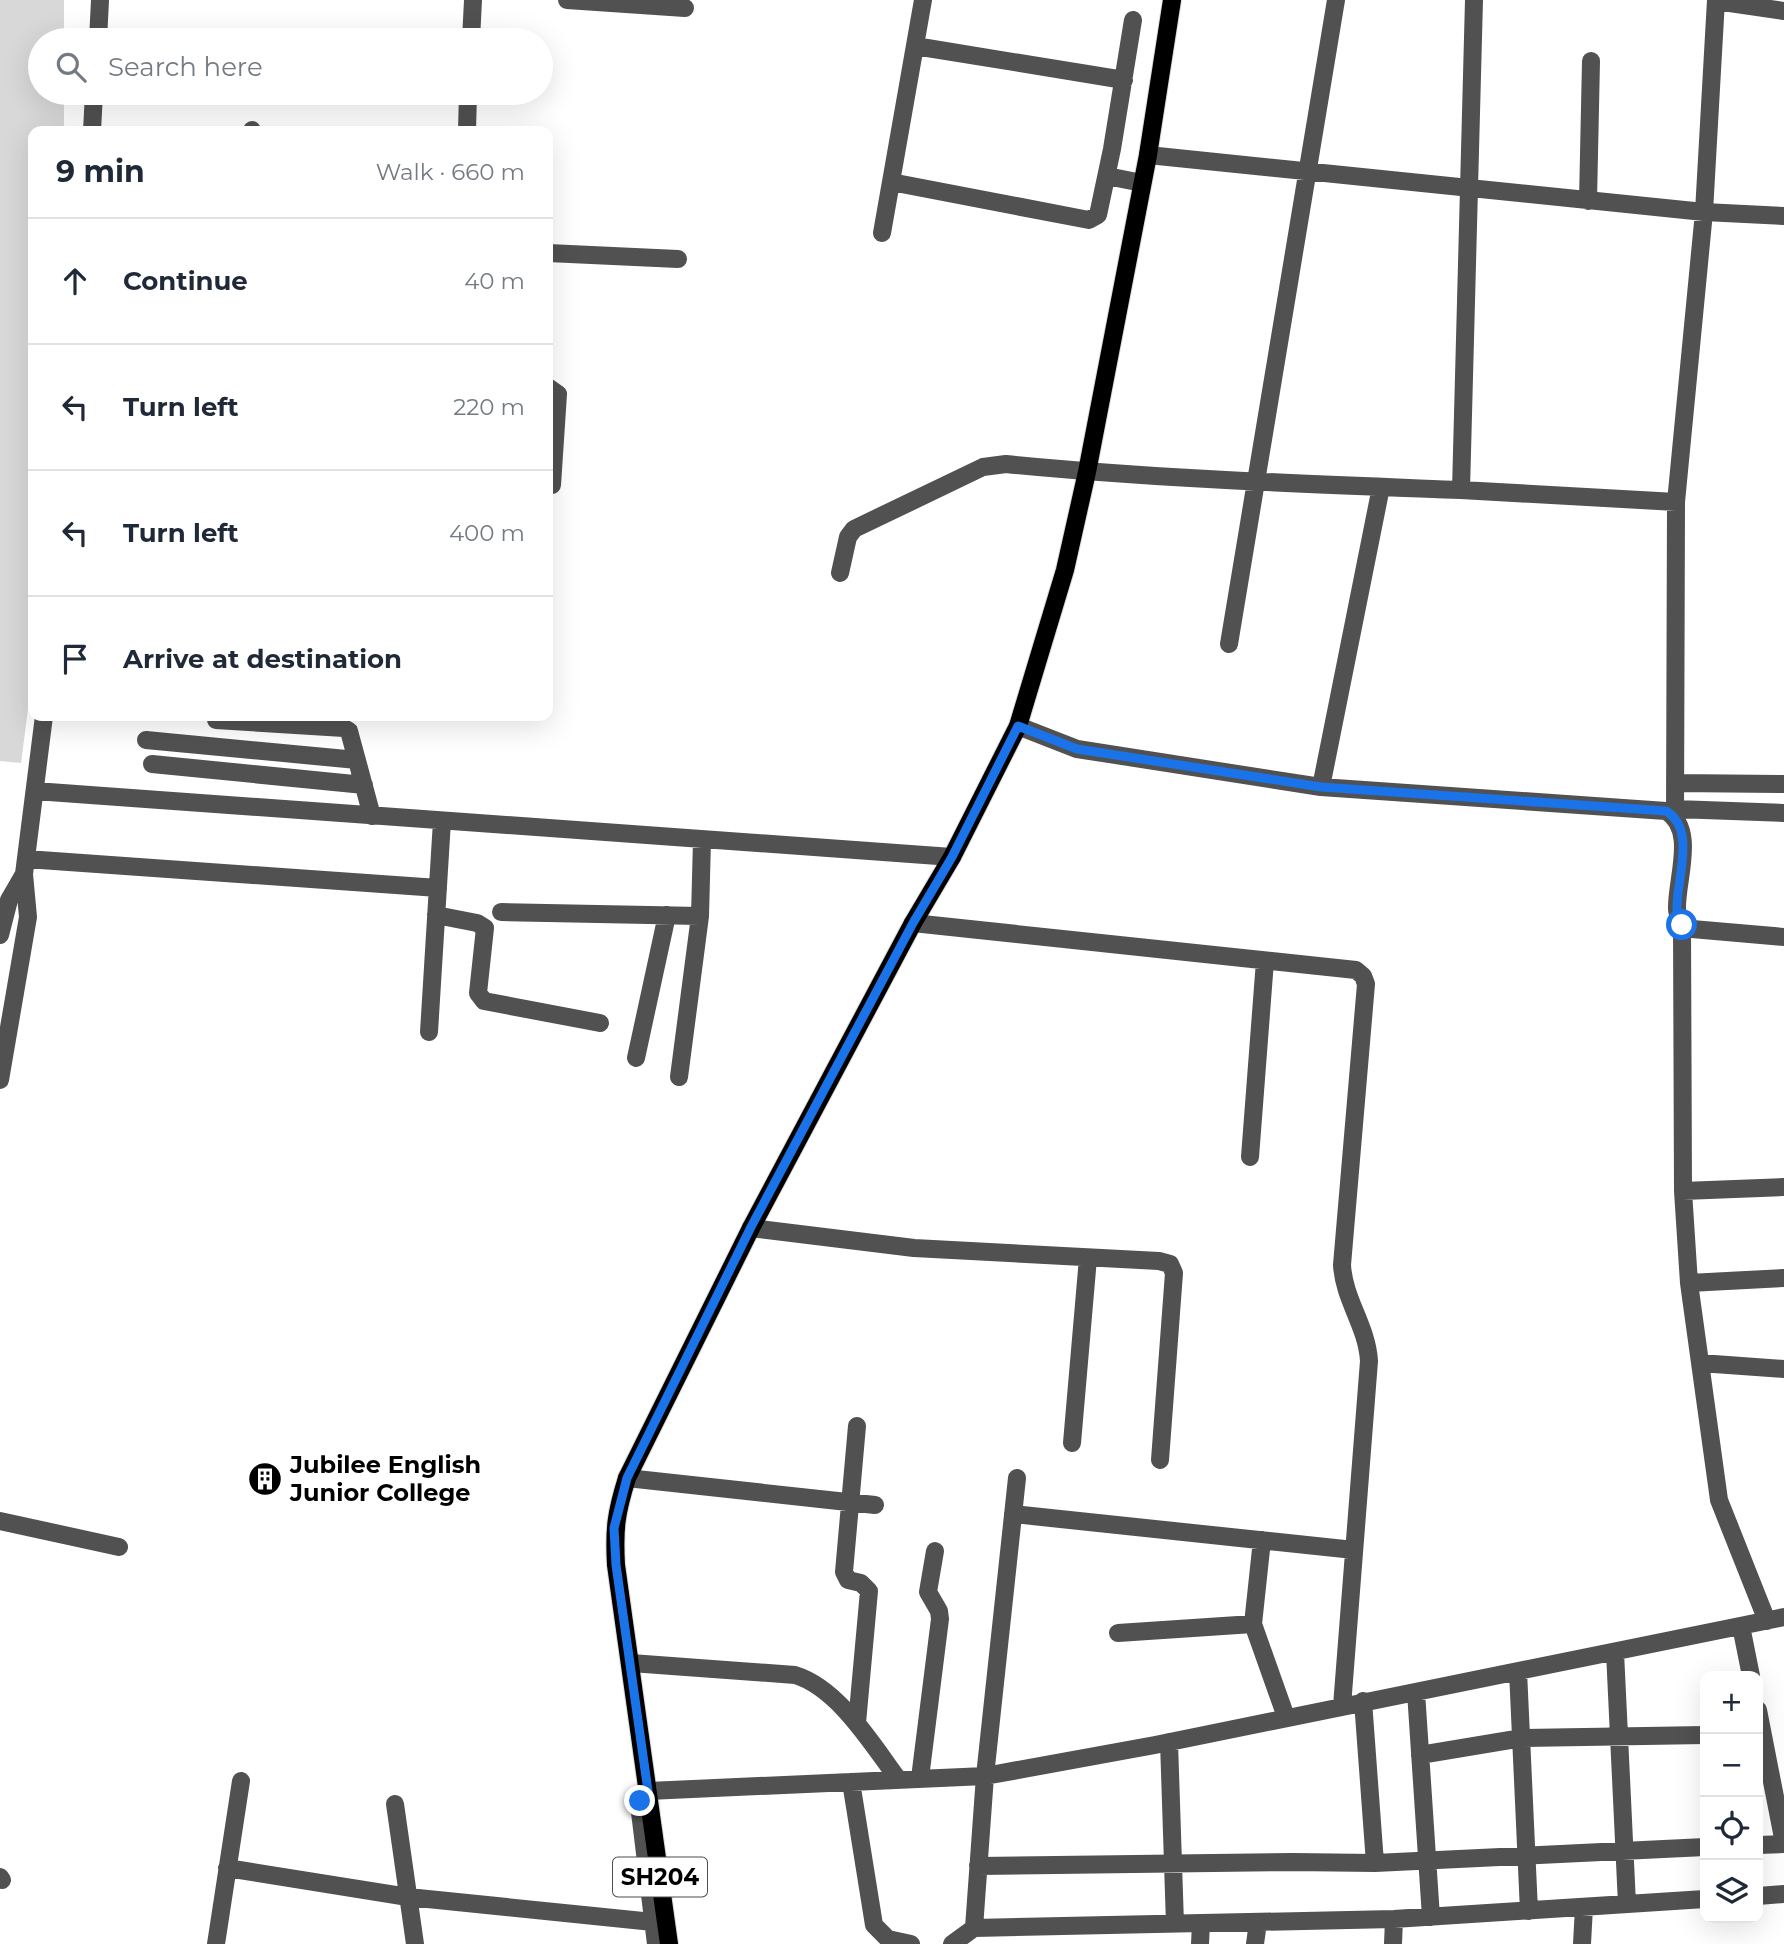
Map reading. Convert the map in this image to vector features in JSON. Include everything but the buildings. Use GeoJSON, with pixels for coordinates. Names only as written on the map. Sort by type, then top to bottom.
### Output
{"type":"FeatureCollection","features":[{"type":"Feature","properties":{"kind":"main road","name":"SH204"},"geometry":{"type":"LineString","coordinates":[[669,1944],[616,1565],[614,1528],[627,1478],[751,1227],[913,923],[952,857],[1018,726],[1065,570],[1087,472],[1148,155],[1172,0]]}},
{"type":"Feature","properties":{"kind":"street"},"geometry":{"type":"LineString","coordinates":[[98,28],[100,0]]}},
{"type":"Feature","properties":{"kind":"street"},"geometry":{"type":"LineString","coordinates":[[471,28],[472,0]]}},
{"type":"Feature","properties":{"kind":"street"},"geometry":{"type":"LineString","coordinates":[[567,0],[685,8]]}},
{"type":"Feature","properties":{"kind":"street"},"geometry":{"type":"LineString","coordinates":[[882,233],[923,0]]}},
{"type":"Feature","properties":{"kind":"street"},"geometry":{"type":"LineString","coordinates":[[1229,644],[1336,0]]}},
{"type":"Feature","properties":{"kind":"street"},"geometry":{"type":"LineString","coordinates":[[1461,490],[1474,0]]}},
{"type":"Feature","properties":{"kind":"street"},"geometry":{"type":"LineString","coordinates":[[656,1944],[639,1804],[648,1791],[985,1776],[1169,1742],[1775,1619],[1720,1500],[1689,1283],[1683,1191],[1682,925],[1677,911],[1683,850],[1675,813],[1676,502],[1704,212],[1716,1],[1784,11]]}},
{"type":"Feature","properties":{"kind":"street"},"geometry":{"type":"LineString","coordinates":[[891,182],[1089,220],[1098,215],[1133,20]]}},
{"type":"Feature","properties":{"kind":"street"},"geometry":{"type":"LineString","coordinates":[[915,46],[1124,80]]}},
{"type":"Feature","properties":{"kind":"street"},"geometry":{"type":"LineString","coordinates":[[1588,201],[1591,61]]}},
{"type":"Feature","properties":{"kind":"street"},"geometry":{"type":"LineString","coordinates":[[92,126],[93,105]]}},
{"type":"Feature","properties":{"kind":"street"},"geometry":{"type":"LineString","coordinates":[[467,126],[468,105]]}},
{"type":"Feature","properties":{"kind":"street"},"geometry":{"type":"LineString","coordinates":[[1148,155],[1588,201],[1704,212],[1784,216]]}},
{"type":"Feature","properties":{"kind":"street"},"geometry":{"type":"LineString","coordinates":[[1107,176],[1142,183]]}},
{"type":"Feature","properties":{"kind":"street"},"geometry":{"type":"LineString","coordinates":[[553,253],[678,259]]}},
{"type":"Feature","properties":{"kind":"street"},"geometry":{"type":"LineString","coordinates":[[553,389],[558,394],[553,470]]}},
{"type":"Feature","properties":{"kind":"street"},"geometry":{"type":"LineString","coordinates":[[840,573],[848,537],[854,529],[983,467],[1006,464],[1087,472],[1254,482],[1676,502]]}},
{"type":"Feature","properties":{"kind":"street"},"geometry":{"type":"LineString","coordinates":[[1321,787],[1381,487]]}},
{"type":"Feature","properties":{"kind":"street"},"geometry":{"type":"LineString","coordinates":[[0,1080],[28,917],[25,866],[43,721]]}},
{"type":"Feature","properties":{"kind":"street"},"geometry":{"type":"LineString","coordinates":[[232,721],[344,728],[349,731],[372,816]]}},
{"type":"Feature","properties":{"kind":"street"},"geometry":{"type":"LineString","coordinates":[[1018,726],[1077,749],[1321,787],[1656,809],[1675,813],[1784,813]]}},
{"type":"Feature","properties":{"kind":"street"},"geometry":{"type":"LineString","coordinates":[[146,740],[357,760]]}},
{"type":"Feature","properties":{"kind":"street"},"geometry":{"type":"LineString","coordinates":[[152,764],[364,785]]}},
{"type":"Feature","properties":{"kind":"street"},"geometry":{"type":"LineString","coordinates":[[1676,783],[1784,784]]}},
{"type":"Feature","properties":{"kind":"street"},"geometry":{"type":"LineString","coordinates":[[35,791],[952,857]]}},
{"type":"Feature","properties":{"kind":"street"},"geometry":{"type":"LineString","coordinates":[[429,1032],[442,821]]}},
{"type":"Feature","properties":{"kind":"street"},"geometry":{"type":"LineString","coordinates":[[679,1077],[700,916],[702,839]]}},
{"type":"Feature","properties":{"kind":"street"},"geometry":{"type":"LineString","coordinates":[[25,866],[438,888]]}},
{"type":"Feature","properties":{"kind":"street"},"geometry":{"type":"LineString","coordinates":[[0,935],[9,900],[25,866]]}},
{"type":"Feature","properties":{"kind":"street"},"geometry":{"type":"LineString","coordinates":[[501,912],[700,916]]}},
{"type":"Feature","properties":{"kind":"street"},"geometry":{"type":"LineString","coordinates":[[436,915],[477,923],[485,928],[478,993],[484,1001],[600,1023]]}},
{"type":"Feature","properties":{"kind":"street"},"geometry":{"type":"LineString","coordinates":[[636,1058],[667,915]]}},
{"type":"Feature","properties":{"kind":"street"},"geometry":{"type":"LineString","coordinates":[[913,923],[1356,970],[1363,976],[1366,984],[1342,1265],[1345,1287],[1365,1333],[1369,1361],[1342,1706]]}},
{"type":"Feature","properties":{"kind":"street"},"geometry":{"type":"LineString","coordinates":[[1682,925],[1692,929],[1784,937]]}},
{"type":"Feature","properties":{"kind":"street"},"geometry":{"type":"LineString","coordinates":[[1250,1157],[1265,961]]}},
{"type":"Feature","properties":{"kind":"street"},"geometry":{"type":"LineString","coordinates":[[1683,1191],[1784,1187]]}},
{"type":"Feature","properties":{"kind":"street"},"geometry":{"type":"LineString","coordinates":[[751,1227],[914,1248],[1159,1261],[1170,1264],[1174,1268],[1160,1460]]}},
{"type":"Feature","properties":{"kind":"street"},"geometry":{"type":"LineString","coordinates":[[1072,1444],[1088,1258]]}},
{"type":"Feature","properties":{"kind":"street"},"geometry":{"type":"LineString","coordinates":[[1689,1283],[1784,1278]]}},
{"type":"Feature","properties":{"kind":"street"},"geometry":{"type":"LineString","coordinates":[[1700,1363],[1784,1369]]}},
{"type":"Feature","properties":{"kind":"street"},"geometry":{"type":"LineString","coordinates":[[857,1426],[844,1572],[848,1580],[862,1583],[869,1591],[857,1723]]}},
{"type":"Feature","properties":{"kind":"street"},"geometry":{"type":"LineString","coordinates":[[627,1478],[875,1505]]}},
{"type":"Feature","properties":{"kind":"street"},"geometry":{"type":"LineString","coordinates":[[974,1928],[985,1776],[1017,1478]]}},
{"type":"Feature","properties":{"kind":"street"},"geometry":{"type":"LineString","coordinates":[[1013,1514],[1354,1550]]}},
{"type":"Feature","properties":{"kind":"street"},"geometry":{"type":"LineString","coordinates":[[0,1521],[119,1547]]}},
{"type":"Feature","properties":{"kind":"street"},"geometry":{"type":"LineString","coordinates":[[1262,1540],[1253,1624],[1286,1717]]}},
{"type":"Feature","properties":{"kind":"street"},"geometry":{"type":"LineString","coordinates":[[920,1778],[940,1619],[939,1611],[928,1592],[935,1550]]}},
{"type":"Feature","properties":{"kind":"street"},"geometry":{"type":"LineString","coordinates":[[1118,1633],[1253,1624]]}},
{"type":"Feature","properties":{"kind":"street"},"geometry":{"type":"LineString","coordinates":[[1741,1626],[1750,1671]]}},
{"type":"Feature","properties":{"kind":"street"},"geometry":{"type":"LineString","coordinates":[[1615,1652],[1627,1904]]}},
{"type":"Feature","properties":{"kind":"street"},"geometry":{"type":"LineString","coordinates":[[631,1663],[807,1678],[821,1687],[857,1723],[898,1779]]}},
{"type":"Feature","properties":{"kind":"street"},"geometry":{"type":"LineString","coordinates":[[1518,1671],[1529,1910]]}},
{"type":"Feature","properties":{"kind":"street"},"geometry":{"type":"LineString","coordinates":[[1416,1692],[1431,1917]]}},
{"type":"Feature","properties":{"kind":"street"},"geometry":{"type":"LineString","coordinates":[[1363,1701],[1375,1863]]}},
{"type":"Feature","properties":{"kind":"street"},"geometry":{"type":"LineString","coordinates":[[1420,1755],[1522,1738],[1700,1735]]}},
{"type":"Feature","properties":{"kind":"street"},"geometry":{"type":"LineString","coordinates":[[1169,1742],[1175,1924]]}},
{"type":"Feature","properties":{"kind":"street"},"geometry":{"type":"LineString","coordinates":[[1763,1748],[1784,1843],[1763,1845]]}},
{"type":"Feature","properties":{"kind":"street"},"geometry":{"type":"LineString","coordinates":[[216,1944],[242,1780]]}},
{"type":"Feature","properties":{"kind":"street"},"geometry":{"type":"LineString","coordinates":[[851,1782],[874,1925],[886,1942],[911,1944]]}},
{"type":"Feature","properties":{"kind":"street"},"geometry":{"type":"LineString","coordinates":[[396,1804],[415,1944]]}},
{"type":"Feature","properties":{"kind":"street"},"geometry":{"type":"LineString","coordinates":[[978,1866],[1375,1863],[1700,1847]]}},
{"type":"Feature","properties":{"kind":"street"},"geometry":{"type":"LineString","coordinates":[[227,1868],[408,1897],[653,1922]]}},
{"type":"Feature","properties":{"kind":"street"},"geometry":{"type":"LineString","coordinates":[[1763,1896],[1784,1894]]}},
{"type":"Feature","properties":{"kind":"street"},"geometry":{"type":"LineString","coordinates":[[952,1944],[974,1928],[1023,1936],[1175,1924],[1394,1919],[1700,1899]]}},
{"type":"Feature","properties":{"kind":"street"},"geometry":{"type":"LineString","coordinates":[[1582,1944],[1584,1907]]}},
{"type":"Feature","properties":{"kind":"street"},"geometry":{"type":"LineString","coordinates":[[1393,1944],[1394,1919]]}},
{"type":"Feature","properties":{"kind":"street"},"geometry":{"type":"LineString","coordinates":[[1255,1944],[1258,1922]]}},
{"type":"Feature","properties":{"kind":"street"},"geometry":{"type":"LineString","coordinates":[[1200,1944],[1201,1923]]}},
{"type":"Feature","properties":{"kind":"shaded area"},"geometry":{"type":"Polygon","coordinates":[[[0,0],[64,0],[64,28],[28,28],[28,105],[64,105],[64,126],[28,126],[28,709],[21,763],[0,761],[0,0]]]}},
{"type":"Feature","properties":{"kind":"place","name":"Jubilee English Junior College"},"geometry":{"type":"Point","coordinates":[265,1479]}},
{"type":"Feature","properties":{"kind":"route"},"geometry":{"type":"LineString","coordinates":[[640,1801],[648,1791],[616,1565],[614,1528],[627,1478],[751,1227],[913,923],[952,857],[1018,726],[1077,749],[1321,787],[1666,811],[1675,817],[1683,850],[1677,911],[1682,925]]}}]}
